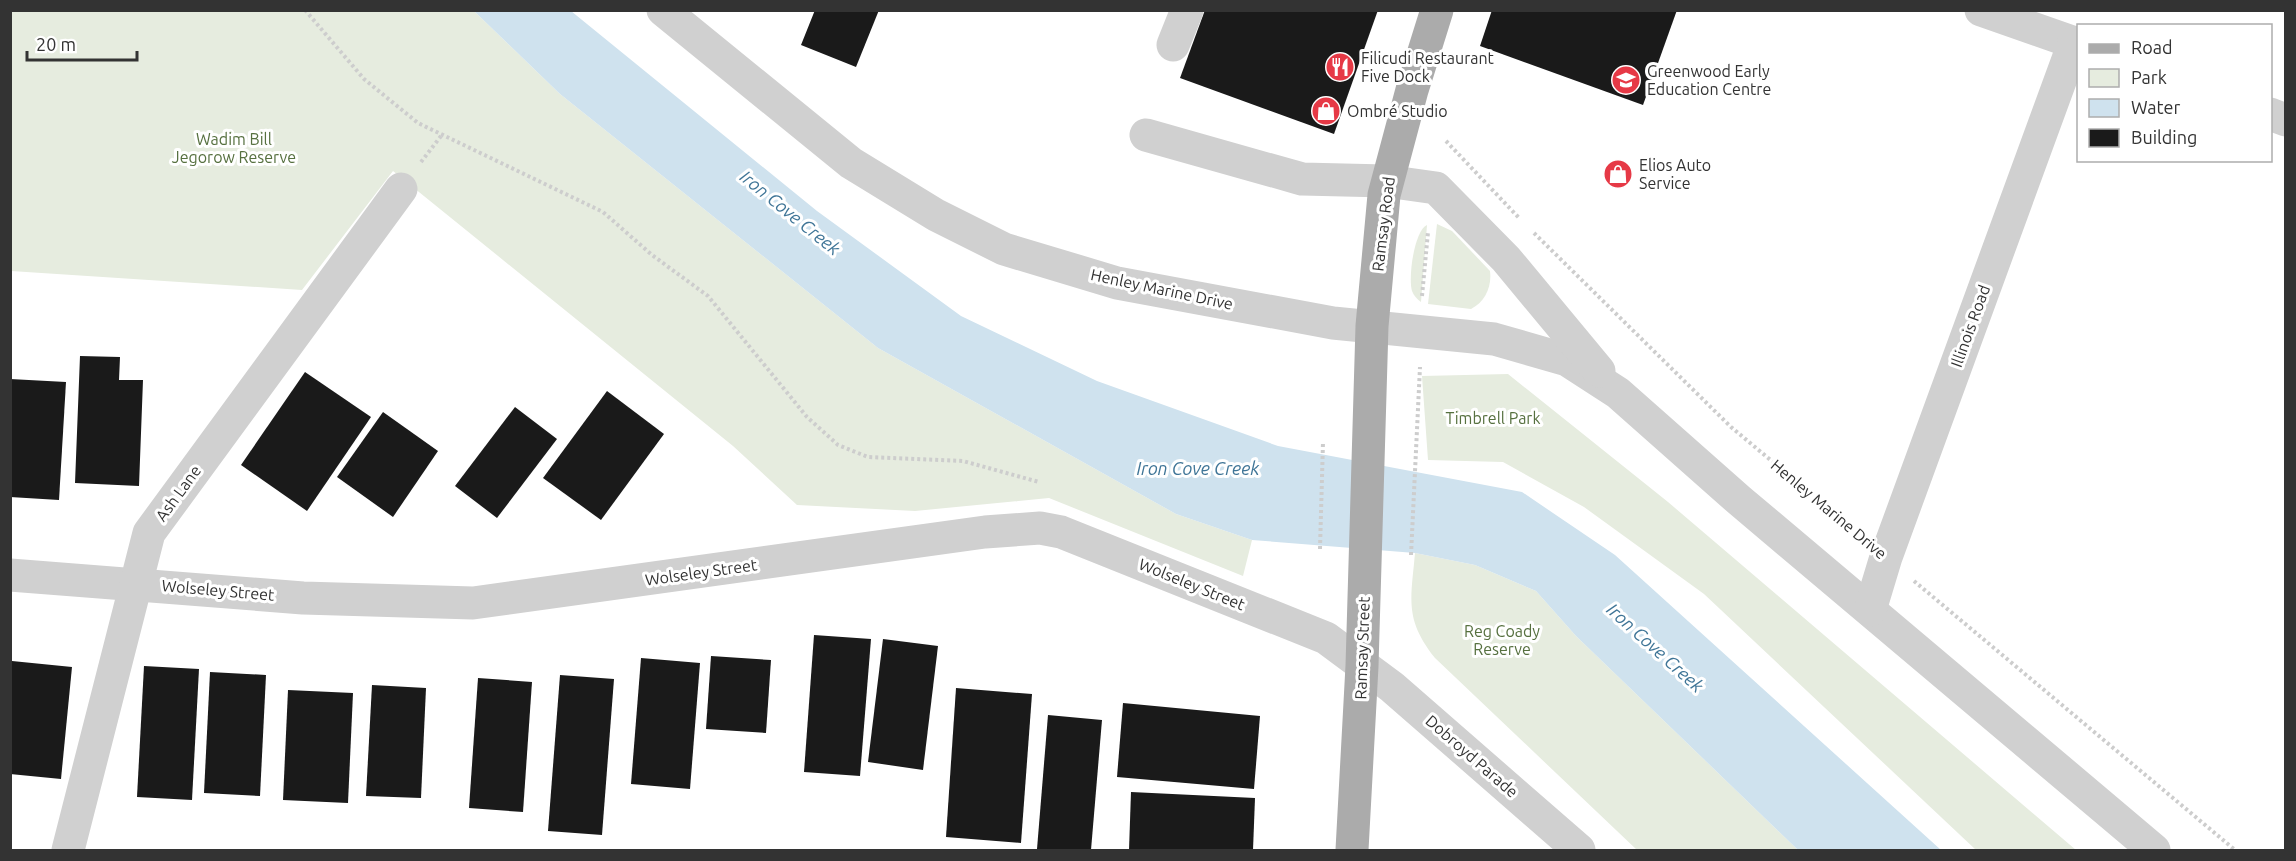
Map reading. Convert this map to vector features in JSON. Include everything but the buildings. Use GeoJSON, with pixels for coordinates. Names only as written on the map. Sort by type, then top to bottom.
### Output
{"type":"FeatureCollection","features":[{"type":"Feature","properties":{"kind":"main road","name":"Ramsay Road"},"geometry":{"type":"LineString","coordinates":[[1369,445],[1372,326],[1386,181],[1437,10]]}},
{"type":"Feature","properties":{"kind":"main road","name":"Ramsay Street"},"geometry":{"type":"LineString","coordinates":[[1352,850],[1362,666],[1369,445]]}},
{"type":"Feature","properties":{"kind":"street","name":"Henley Marine Drive"},"geometry":{"type":"LineString","coordinates":[[663,10],[851,163],[936,215],[1004,249],[1117,283],[1333,323],[1494,339],[1567,360],[1618,393],[2154,850]]}},
{"type":"Feature","properties":{"kind":"street"},"geometry":{"type":"LineString","coordinates":[[1173,45],[1186,10]]}},
{"type":"Feature","properties":{"kind":"street"},"geometry":{"type":"LineString","coordinates":[[1981,10],[2076,44]]}},
{"type":"Feature","properties":{"kind":"street","name":"Illinois Road"},"geometry":{"type":"LineString","coordinates":[[1870,610],[1886,557],[2076,44]]}},
{"type":"Feature","properties":{"kind":"street"},"geometry":{"type":"LineString","coordinates":[[2272,114],[2286,120]]}},
{"type":"Feature","properties":{"kind":"street","name":"Henley Marine Drive"},"geometry":{"type":"LineString","coordinates":[[1146,135],[1302,179],[1386,181],[1436,188],[1506,259],[1618,393]]}},
{"type":"Feature","properties":{"kind":"street","name":"Ash Lane"},"geometry":{"type":"LineString","coordinates":[[68,850],[148,533],[401,189]]}},
{"type":"Feature","properties":{"kind":"street","name":"Wolseley Street"},"geometry":{"type":"LineString","coordinates":[[10,574],[303,598],[473,603],[985,532],[1040,528],[1061,532],[1326,638],[1362,666]]}},
{"type":"Feature","properties":{"kind":"street","name":"Dobroyd Parade"},"geometry":{"type":"LineString","coordinates":[[1362,666],[1392,687],[1579,850]]}},
{"type":"Feature","properties":{"kind":"path"},"geometry":{"type":"LineString","coordinates":[[305,10],[364,79],[418,123],[603,212],[652,255],[708,296],[807,417],[838,445],[868,457],[963,461],[1039,482]]}},
{"type":"Feature","properties":{"kind":"path","name":"Henley Marine Drive"},"geometry":{"type":"LineString","coordinates":[[1446,141],[1552,252],[1731,427],[2235,850]]}},
{"type":"Feature","properties":{"kind":"path"},"geometry":{"type":"LineString","coordinates":[[1421,307],[1429,225]]}},
{"type":"Feature","properties":{"kind":"path"},"geometry":{"type":"LineString","coordinates":[[1411,555],[1420,357]]}},
{"type":"Feature","properties":{"kind":"path"},"geometry":{"type":"LineString","coordinates":[[1320,549],[1323,442]]}},
{"type":"Feature","properties":{"kind":"green space","name":"Wadim Bill Jegorow Reserve"},"geometry":{"type":"Polygon","coordinates":[[[10,11],[474,11],[560,94],[878,348],[1176,514],[1252,540],[1243,576],[1049,498],[915,511],[797,505],[733,446],[393,171],[302,290],[11,271],[10,11]]]}},
{"type":"Feature","properties":{"kind":"green space"},"geometry":{"type":"Polygon","coordinates":[[[1437,224],[1452,231],[1490,271],[1487,293],[1471,309],[1428,304],[1437,224]]]}},
{"type":"Feature","properties":{"kind":"green space"},"geometry":{"type":"Polygon","coordinates":[[[1427,225],[1421,302],[1412,291],[1412,266],[1415,245],[1422,229],[1427,225]]]}},
{"type":"Feature","properties":{"kind":"green space","name":"Timbrell Park"},"geometry":{"type":"Polygon","coordinates":[[[1508,374],[1668,502],[2076,850],[1976,850],[1704,594],[1584,507],[1503,462],[1428,460],[1422,376],[1508,374]]]}},
{"type":"Feature","properties":{"kind":"green space","name":"Reg Coady Reserve"},"geometry":{"type":"Polygon","coordinates":[[[1415,553],[1475,565],[1536,591],[1576,636],[1798,850],[1637,850],[1435,658],[1418,632],[1414,620],[1411,596],[1415,553]]]}},
{"type":"Feature","properties":{"kind":"water","name":"Iron Cove Creek"},"geometry":{"type":"Polygon","coordinates":[[[474,11],[571,11],[817,211],[961,316],[1097,381],[1278,446],[1522,492],[1615,555],[1941,850],[1798,850],[1576,636],[1536,591],[1475,565],[1415,553],[1252,540],[1176,514],[878,348],[560,94],[474,11]]]}},
{"type":"Feature","properties":{"kind":"place","name":"Filicudi Restaurant Five Dock"},"geometry":{"type":"Point","coordinates":[1340,67]}},
{"type":"Feature","properties":{"kind":"place","name":"Greenwood Early Education Centre"},"geometry":{"type":"Point","coordinates":[1626,80]}},
{"type":"Feature","properties":{"kind":"place","name":"Ombré Studio"},"geometry":{"type":"Point","coordinates":[1326,111]}},
{"type":"Feature","properties":{"kind":"place","name":"Elios Auto Service"},"geometry":{"type":"Point","coordinates":[1618,174]}}]}
